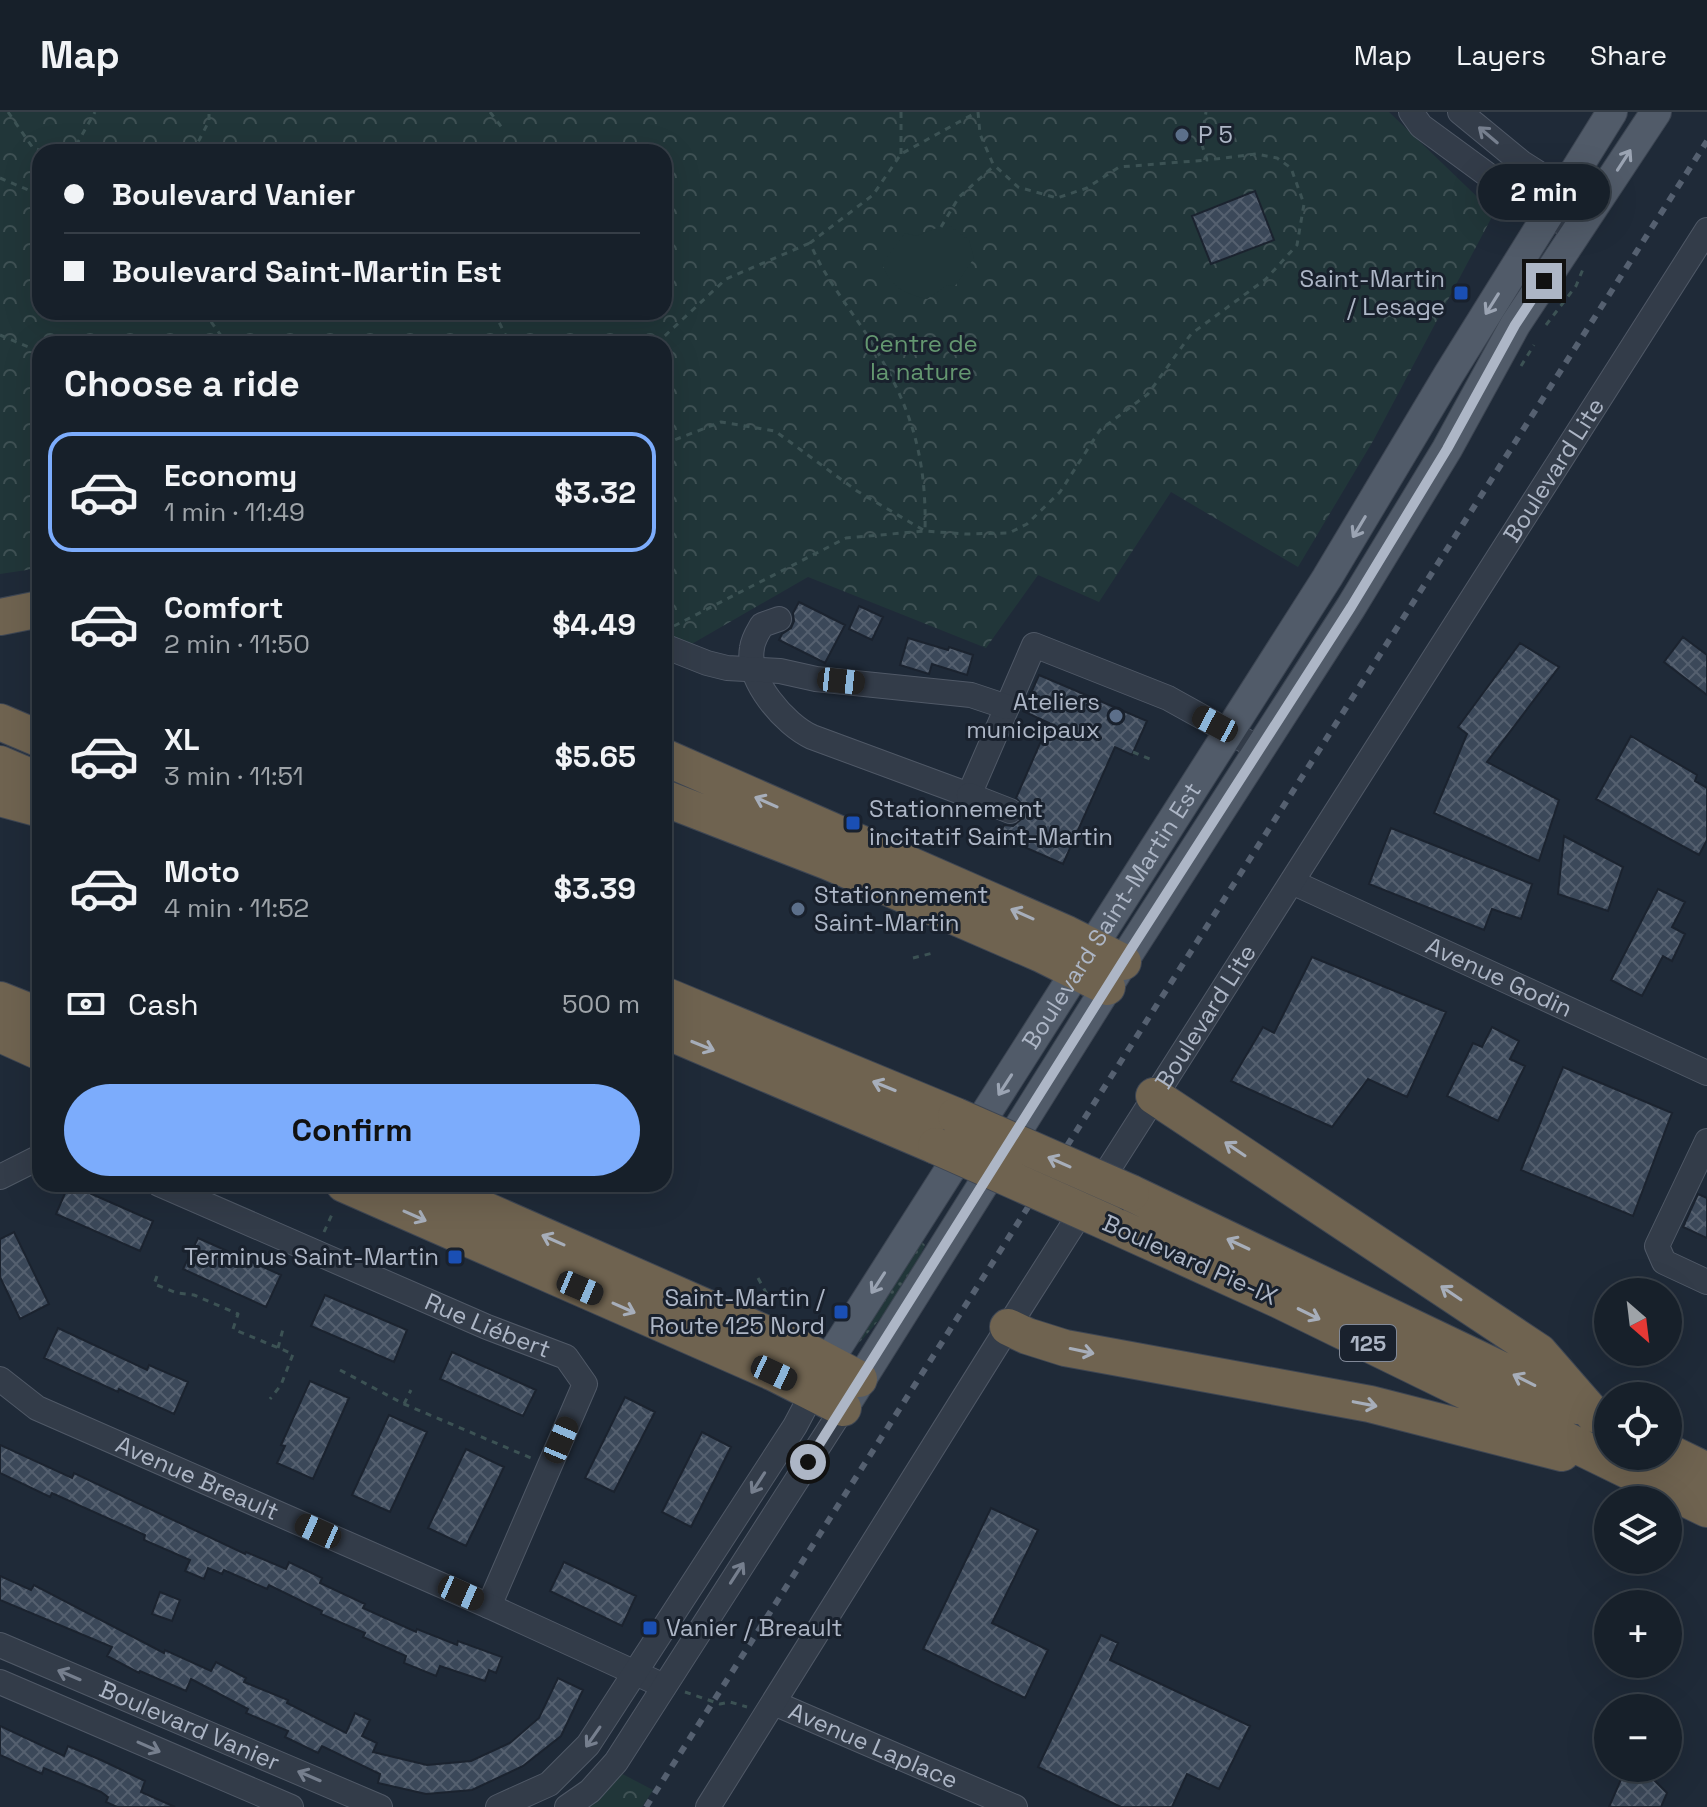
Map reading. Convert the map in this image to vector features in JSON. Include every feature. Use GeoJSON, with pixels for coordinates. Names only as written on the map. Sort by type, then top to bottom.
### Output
{"type":"FeatureCollection","features":[{"type":"Feature","properties":{"kind":"highway"},"geometry":{"type":"LineString","coordinates":[[0,617],[32,611]]}},
{"type":"Feature","properties":{"kind":"highway"},"geometry":{"type":"LineString","coordinates":[[0,722],[32,736]]}},
{"type":"Feature","properties":{"kind":"highway"},"geometry":{"type":"LineString","coordinates":[[672,761],[1100,967]]}},
{"type":"Feature","properties":{"kind":"highway"},"geometry":{"type":"LineString","coordinates":[[0,764],[32,778]]}},
{"type":"Feature","properties":{"kind":"highway"},"geometry":{"type":"LineString","coordinates":[[0,798],[32,807]]}},
{"type":"Feature","properties":{"kind":"highway"},"geometry":{"type":"LineString","coordinates":[[672,801],[829,862],[1041,954],[1100,967]]}},
{"type":"Feature","properties":{"kind":"highway","name":"Boulevard Pie-IX"},"geometry":{"type":"LineString","coordinates":[[672,998],[956,1116],[1131,1193],[1594,1415]]}},
{"type":"Feature","properties":{"kind":"highway"},"geometry":{"type":"LineString","coordinates":[[0,1000],[32,1013]]}},
{"type":"Feature","properties":{"kind":"highway","name":"Boulevard Pie-IX"},"geometry":{"type":"LineString","coordinates":[[672,1033],[936,1146],[1279,1300],[1594,1453]]}},
{"type":"Feature","properties":{"kind":"highway"},"geometry":{"type":"LineString","coordinates":[[0,1034],[32,1048]]}},
{"type":"Feature","properties":{"kind":"highway"},"geometry":{"type":"LineString","coordinates":[[1154,1096],[1539,1352],[1594,1411]]}},
{"type":"Feature","properties":{"kind":"highway"},"geometry":{"type":"LineString","coordinates":[[442,1192],[836,1385]]}},
{"type":"Feature","properties":{"kind":"highway"},"geometry":{"type":"LineString","coordinates":[[339,1198],[836,1385]]}},
{"type":"Feature","properties":{"kind":"highway"},"geometry":{"type":"LineString","coordinates":[[1008,1327],[1065,1348],[1370,1404],[1594,1461]]}},
{"type":"Feature","properties":{"kind":"highway"},"geometry":{"type":"LineString","coordinates":[[1682,1459],[1707,1471]]}},
{"type":"Feature","properties":{"kind":"highway","name":"Boulevard Pie-IX"},"geometry":{"type":"LineString","coordinates":[[1628,1470],[1707,1509]]}},
{"type":"Feature","properties":{"kind":"main road","name":"Boulevard Saint-Martin Est"},"geometry":{"type":"LineString","coordinates":[[836,1385],[1100,967],[1229,731],[1361,524],[1554,201],[1612,112]]}},
{"type":"Feature","properties":{"kind":"main road","name":"Boulevard Saint-Martin Est"},"geometry":{"type":"LineString","coordinates":[[1100,967],[1260,749],[1447,449],[1515,325],[1656,112]]}},
{"type":"Feature","properties":{"kind":"street"},"geometry":{"type":"LineString","coordinates":[[1411,112],[1421,126],[1511,192],[1554,201],[1585,219]]}},
{"type":"Feature","properties":{"kind":"street"},"geometry":{"type":"LineString","coordinates":[[1460,112],[1522,163],[1554,201]]}},
{"type":"Feature","properties":{"kind":"street","name":"Boulevard Lite"},"geometry":{"type":"LineString","coordinates":[[708,1807],[1154,1096],[1707,230]]}},
{"type":"Feature","properties":{"kind":"street"},"geometry":{"type":"LineString","coordinates":[[779,619],[767,621],[756,635],[751,649],[754,669],[773,704],[791,725],[801,733],[1010,811]]}},
{"type":"Feature","properties":{"kind":"street"},"geometry":{"type":"LineString","coordinates":[[672,640],[707,663],[727,668],[971,695],[1007,707]]}},
{"type":"Feature","properties":{"kind":"street"},"geometry":{"type":"LineString","coordinates":[[969,795],[1034,645],[1168,698],[1260,749]]}},
{"type":"Feature","properties":{"kind":"street","name":"Avenue Godin"},"geometry":{"type":"LineString","coordinates":[[1292,882],[1707,1073]]}},
{"type":"Feature","properties":{"kind":"street"},"geometry":{"type":"LineString","coordinates":[[1707,1141],[1657,1246],[1664,1262],[1707,1282]]}},
{"type":"Feature","properties":{"kind":"street"},"geometry":{"type":"LineString","coordinates":[[0,1177],[32,1161]]}},
{"type":"Feature","properties":{"kind":"street","name":"Rue Liébert"},"geometry":{"type":"LineString","coordinates":[[177,1192],[487,1327],[566,1357],[585,1384],[489,1606]]}},
{"type":"Feature","properties":{"kind":"street","name":"Avenue Breault"},"geometry":{"type":"LineString","coordinates":[[0,1379],[37,1408],[673,1688]]}},
{"type":"Feature","properties":{"kind":"street"},"geometry":{"type":"LineString","coordinates":[[498,1807],[549,1784],[588,1745],[795,1426],[836,1385]]}},
{"type":"Feature","properties":{"kind":"street"},"geometry":{"type":"LineString","coordinates":[[567,1807],[590,1791],[616,1762],[673,1688],[836,1385]]}},
{"type":"Feature","properties":{"kind":"street","name":"Boulevard Vanier"},"geometry":{"type":"LineString","coordinates":[[0,1645],[380,1807]]}},
{"type":"Feature","properties":{"kind":"street","name":"Boulevard Vanier"},"geometry":{"type":"LineString","coordinates":[[0,1682],[291,1807]]}},
{"type":"Feature","properties":{"kind":"street","name":"Avenue Laplace"},"geometry":{"type":"LineString","coordinates":[[774,1703],[1015,1807]]}},
{"type":"Feature","properties":{"kind":"path"},"geometry":{"type":"LineString","coordinates":[[8,112],[32,147]]}},
{"type":"Feature","properties":{"kind":"path"},"geometry":{"type":"LineString","coordinates":[[77,144],[95,112]]}},
{"type":"Feature","properties":{"kind":"path"},"geometry":{"type":"LineString","coordinates":[[197,144],[209,121],[209,112]]}},
{"type":"Feature","properties":{"kind":"path"},"geometry":{"type":"LineString","coordinates":[[490,112],[503,129]]}},
{"type":"Feature","properties":{"kind":"path"},"geometry":{"type":"LineString","coordinates":[[901,112],[901,154]]}},
{"type":"Feature","properties":{"kind":"path"},"geometry":{"type":"LineString","coordinates":[[665,336],[726,279],[810,243],[873,195],[901,154],[977,112],[980,134],[995,165],[1018,187],[1057,198],[1087,188],[1119,167],[1256,154],[1277,158],[1291,168],[1304,204],[1297,245],[1266,279],[1191,334],[1148,394],[1100,430],[1060,492],[1027,524],[1009,533],[925,531],[846,538],[672,635]]}},
{"type":"Feature","properties":{"kind":"path"},"geometry":{"type":"LineString","coordinates":[[1206,112],[1201,142],[1207,160]]}},
{"type":"Feature","properties":{"kind":"path"},"geometry":{"type":"LineString","coordinates":[[941,227],[959,197],[995,165]]}},
{"type":"Feature","properties":{"kind":"path"},"geometry":{"type":"LineString","coordinates":[[0,178],[32,192]]}},
{"type":"Feature","properties":{"kind":"path"},"geometry":{"type":"LineString","coordinates":[[810,243],[821,269],[902,394],[920,451],[925,531]]}},
{"type":"Feature","properties":{"kind":"path"},"geometry":{"type":"LineString","coordinates":[[0,335],[32,349]]}},
{"type":"Feature","properties":{"kind":"path"},"geometry":{"type":"LineString","coordinates":[[672,441],[721,422],[775,431],[857,491],[925,531]]}},
{"type":"Feature","properties":{"kind":"path"},"geometry":{"type":"LineString","coordinates":[[1133,752],[1152,760]]}},
{"type":"Feature","properties":{"kind":"path"},"geometry":{"type":"LineString","coordinates":[[913,958],[933,953]]}},
{"type":"Feature","properties":{"kind":"path"},"geometry":{"type":"LineString","coordinates":[[323,1235],[339,1198]]}},
{"type":"Feature","properties":{"kind":"path"},"geometry":{"type":"LineString","coordinates":[[157,1276],[154,1284],[177,1293],[194,1295],[238,1314],[233,1329],[293,1354],[281,1385],[270,1399]]}},
{"type":"Feature","properties":{"kind":"path"},"geometry":{"type":"LineString","coordinates":[[758,1278],[768,1296]]}},
{"type":"Feature","properties":{"kind":"path"},"geometry":{"type":"LineString","coordinates":[[278,1348],[283,1329]]}},
{"type":"Feature","properties":{"kind":"path"},"geometry":{"type":"LineString","coordinates":[[340,1370],[404,1404],[550,1466]]}},
{"type":"Feature","properties":{"kind":"path"},"geometry":{"type":"LineString","coordinates":[[404,1404],[411,1390]]}},
{"type":"Feature","properties":{"kind":"path"},"geometry":{"type":"LineString","coordinates":[[673,1688],[720,1704],[730,1702],[745,1706]]}},
{"type":"Feature","properties":{"kind":"green space","name":"Centre de la nature"},"geometry":{"type":"Polygon","coordinates":[[[0,112],[1389,112],[1494,213],[1373,441],[1298,567],[1171,492],[1099,602],[1038,575],[986,648],[808,577],[672,655],[672,336],[32,336],[32,569],[0,574],[0,112]]]}},
{"type":"Feature","properties":{"kind":"green space"},"geometry":{"type":"Polygon","coordinates":[[[947,224],[969,240],[974,258],[955,286],[948,285],[927,299],[899,288],[882,264],[905,233],[916,236],[947,224]]]}},
{"type":"Feature","properties":{"kind":"green space"},"geometry":{"type":"Polygon","coordinates":[[[920,1240],[925,1245],[904,1285],[878,1321],[858,1344],[855,1343],[920,1240]]]}},
{"type":"Feature","properties":{"kind":"green space"},"geometry":{"type":"Polygon","coordinates":[[[611,1768],[653,1790],[642,1807],[573,1807],[611,1768]]]}},
{"type":"Feature","properties":{"kind":"building"},"geometry":{"type":"Polygon","coordinates":[[[1255,191],[1274,240],[1211,264],[1192,216],[1255,191]]]}},
{"type":"Feature","properties":{"kind":"building"},"geometry":{"type":"Polygon","coordinates":[[[799,602],[845,625],[825,663],[779,640],[791,628],[793,613],[799,602]]]}},
{"type":"Feature","properties":{"kind":"building"},"geometry":{"type":"Polygon","coordinates":[[[859,606],[883,617],[872,640],[849,629],[859,606]]]}},
{"type":"Feature","properties":{"kind":"building"},"geometry":{"type":"Polygon","coordinates":[[[1683,637],[1707,655],[1707,695],[1664,662],[1683,637]]]}},
{"type":"Feature","properties":{"kind":"building"},"geometry":{"type":"Polygon","coordinates":[[[908,638],[973,655],[967,675],[932,664],[929,674],[900,665],[908,638]]]}},
{"type":"Feature","properties":{"kind":"building"},"geometry":{"type":"Polygon","coordinates":[[[1520,643],[1559,667],[1487,762],[1559,800],[1539,861],[1434,813],[1467,734],[1458,727],[1520,643]]]}},
{"type":"Feature","properties":{"kind":"building"},"geometry":{"type":"Polygon","coordinates":[[[1039,675],[1147,721],[1132,755],[1115,747],[1063,864],[999,836],[1004,825],[1013,826],[1024,817],[1025,808],[1016,798],[1049,723],[1023,711],[1039,675]]]}},
{"type":"Feature","properties":{"kind":"building"},"geometry":{"type":"Polygon","coordinates":[[[1631,736],[1697,775],[1695,781],[1707,788],[1707,840],[1699,855],[1596,799],[1631,736]]]}},
{"type":"Feature","properties":{"kind":"building"},"geometry":{"type":"Polygon","coordinates":[[[1391,828],[1532,884],[1521,919],[1492,909],[1484,930],[1369,884],[1391,828]]]}},
{"type":"Feature","properties":{"kind":"building"},"geometry":{"type":"Polygon","coordinates":[[[1564,836],[1623,867],[1608,911],[1558,894],[1564,836]]]}},
{"type":"Feature","properties":{"kind":"building"},"geometry":{"type":"Polygon","coordinates":[[[1658,889],[1685,902],[1672,927],[1685,934],[1672,961],[1663,956],[1642,996],[1611,980],[1658,889]]]}},
{"type":"Feature","properties":{"kind":"building"},"geometry":{"type":"Polygon","coordinates":[[[1312,957],[1446,1012],[1407,1097],[1368,1079],[1332,1127],[1231,1081],[1263,1027],[1274,1033],[1312,957]]]}},
{"type":"Feature","properties":{"kind":"building"},"geometry":{"type":"Polygon","coordinates":[[[1492,1027],[1519,1041],[1510,1059],[1525,1066],[1498,1121],[1447,1096],[1473,1043],[1482,1047],[1492,1027]]]}},
{"type":"Feature","properties":{"kind":"building"},"geometry":{"type":"Polygon","coordinates":[[[1563,1067],[1672,1113],[1633,1216],[1521,1170],[1563,1067]]]}},
{"type":"Feature","properties":{"kind":"building"},"geometry":{"type":"Polygon","coordinates":[[[66,1192],[87,1192],[153,1221],[140,1251],[56,1214],[66,1192]]]}},
{"type":"Feature","properties":{"kind":"building"},"geometry":{"type":"Polygon","coordinates":[[[1698,1194],[1707,1198],[1707,1238],[1683,1227],[1698,1194]]]}},
{"type":"Feature","properties":{"kind":"building"},"geometry":{"type":"Polygon","coordinates":[[[14,1232],[49,1304],[20,1319],[0,1277],[0,1239],[14,1232]]]}},
{"type":"Feature","properties":{"kind":"building"},"geometry":{"type":"Polygon","coordinates":[[[198,1238],[281,1275],[266,1307],[183,1269],[198,1238]]]}},
{"type":"Feature","properties":{"kind":"building"},"geometry":{"type":"Polygon","coordinates":[[[325,1295],[407,1330],[394,1362],[311,1326],[325,1295]]]}},
{"type":"Feature","properties":{"kind":"building"},"geometry":{"type":"Polygon","coordinates":[[[58,1328],[147,1370],[149,1365],[188,1382],[174,1414],[44,1358],[58,1328]]]}},
{"type":"Feature","properties":{"kind":"building"},"geometry":{"type":"Polygon","coordinates":[[[452,1352],[536,1390],[523,1416],[440,1379],[452,1352]]]}},
{"type":"Feature","properties":{"kind":"building"},"geometry":{"type":"Polygon","coordinates":[[[310,1381],[349,1398],[313,1479],[277,1463],[285,1446],[281,1445],[310,1381]]]}},
{"type":"Feature","properties":{"kind":"building"},"geometry":{"type":"Polygon","coordinates":[[[625,1397],[655,1412],[614,1492],[585,1478],[625,1397]]]}},
{"type":"Feature","properties":{"kind":"building"},"geometry":{"type":"Polygon","coordinates":[[[389,1415],[427,1432],[390,1512],[352,1495],[389,1415]]]}},
{"type":"Feature","properties":{"kind":"building"},"geometry":{"type":"Polygon","coordinates":[[[702,1432],[731,1447],[691,1527],[662,1512],[702,1432]]]}},
{"type":"Feature","properties":{"kind":"building"},"geometry":{"type":"Polygon","coordinates":[[[0,1445],[72,1478],[74,1473],[245,1554],[286,1569],[289,1562],[322,1578],[320,1583],[365,1604],[363,1608],[416,1632],[417,1629],[457,1645],[458,1641],[502,1657],[496,1673],[489,1670],[485,1681],[440,1666],[436,1676],[404,1663],[406,1656],[363,1637],[365,1633],[321,1614],[322,1611],[269,1585],[267,1589],[224,1570],[222,1574],[208,1568],[204,1579],[185,1571],[190,1560],[144,1540],[145,1535],[52,1493],[50,1497],[0,1473],[0,1445]]]}},
{"type":"Feature","properties":{"kind":"building"},"geometry":{"type":"Polygon","coordinates":[[[466,1449],[504,1467],[466,1546],[428,1528],[466,1449]]]}},
{"type":"Feature","properties":{"kind":"building"},"geometry":{"type":"Polygon","coordinates":[[[991,1508],[1038,1530],[992,1623],[1048,1650],[1025,1698],[923,1649],[991,1508]]]}},
{"type":"Feature","properties":{"kind":"building"},"geometry":{"type":"Polygon","coordinates":[[[564,1562],[636,1596],[622,1626],[550,1591],[564,1562]]]}},
{"type":"Feature","properties":{"kind":"building"},"geometry":{"type":"Polygon","coordinates":[[[0,1576],[31,1590],[34,1585],[164,1653],[165,1650],[211,1671],[216,1662],[246,1678],[244,1682],[288,1700],[287,1703],[346,1733],[355,1713],[370,1720],[362,1736],[377,1743],[373,1752],[427,1765],[471,1761],[510,1743],[539,1718],[558,1678],[583,1690],[561,1736],[523,1766],[472,1790],[426,1794],[378,1783],[380,1774],[322,1746],[318,1753],[285,1737],[288,1731],[246,1713],[248,1709],[191,1679],[186,1691],[139,1673],[107,1656],[112,1647],[0,1600],[0,1576]]]}},
{"type":"Feature","properties":{"kind":"building"},"geometry":{"type":"Polygon","coordinates":[[[160,1592],[180,1600],[172,1621],[152,1614],[160,1592]]]}},
{"type":"Feature","properties":{"kind":"building"},"geometry":{"type":"Polygon","coordinates":[[[1101,1635],[1118,1643],[1110,1660],[1250,1726],[1219,1789],[1187,1774],[1172,1807],[1121,1807],[1038,1767],[1101,1635]]]}},
{"type":"Feature","properties":{"kind":"building"},"geometry":{"type":"Polygon","coordinates":[[[0,1726],[64,1756],[68,1746],[101,1760],[145,1781],[141,1792],[175,1807],[117,1807],[106,1802],[108,1797],[101,1792],[44,1768],[42,1774],[0,1755],[0,1726]]]}},
{"type":"Feature","properties":{"kind":"building"},"geometry":{"type":"Polygon","coordinates":[[[1620,1782],[1656,1782],[1667,1793],[1661,1807],[1609,1807],[1620,1782]]]}},
{"type":"Feature","properties":{"kind":"railway"},"geometry":{"type":"LineString","coordinates":[[646,1807],[1707,141]]}},
{"type":"Feature","properties":{"kind":"place","name":"P 5"},"geometry":{"type":"Point","coordinates":[1182,135]}},
{"type":"Feature","properties":{"kind":"place","name":"Saint-Martin / Lesage"},"geometry":{"type":"Point","coordinates":[1461,293]}},
{"type":"Feature","properties":{"kind":"place","name":"Ateliers municipaux"},"geometry":{"type":"Point","coordinates":[1116,716]}},
{"type":"Feature","properties":{"kind":"place","name":"Stationnement incitatif Saint-Martin"},"geometry":{"type":"Point","coordinates":[853,823]}},
{"type":"Feature","properties":{"kind":"place","name":"Stationnement Saint-Martin"},"geometry":{"type":"Point","coordinates":[798,909]}},
{"type":"Feature","properties":{"kind":"place","name":"Terminus Saint-Martin"},"geometry":{"type":"Point","coordinates":[455,1257]}},
{"type":"Feature","properties":{"kind":"place","name":"Saint-Martin / Route 125 Nord"},"geometry":{"type":"Point","coordinates":[841,1312]}},
{"type":"Feature","properties":{"kind":"place","name":"Vanier / Breault"},"geometry":{"type":"Point","coordinates":[650,1628]}},
{"type":"Feature","properties":{"kind":"route"},"geometry":{"type":"LineString","coordinates":[[808,1462],[1351,607],[1447,449],[1515,325],[1544,281]]}}]}
